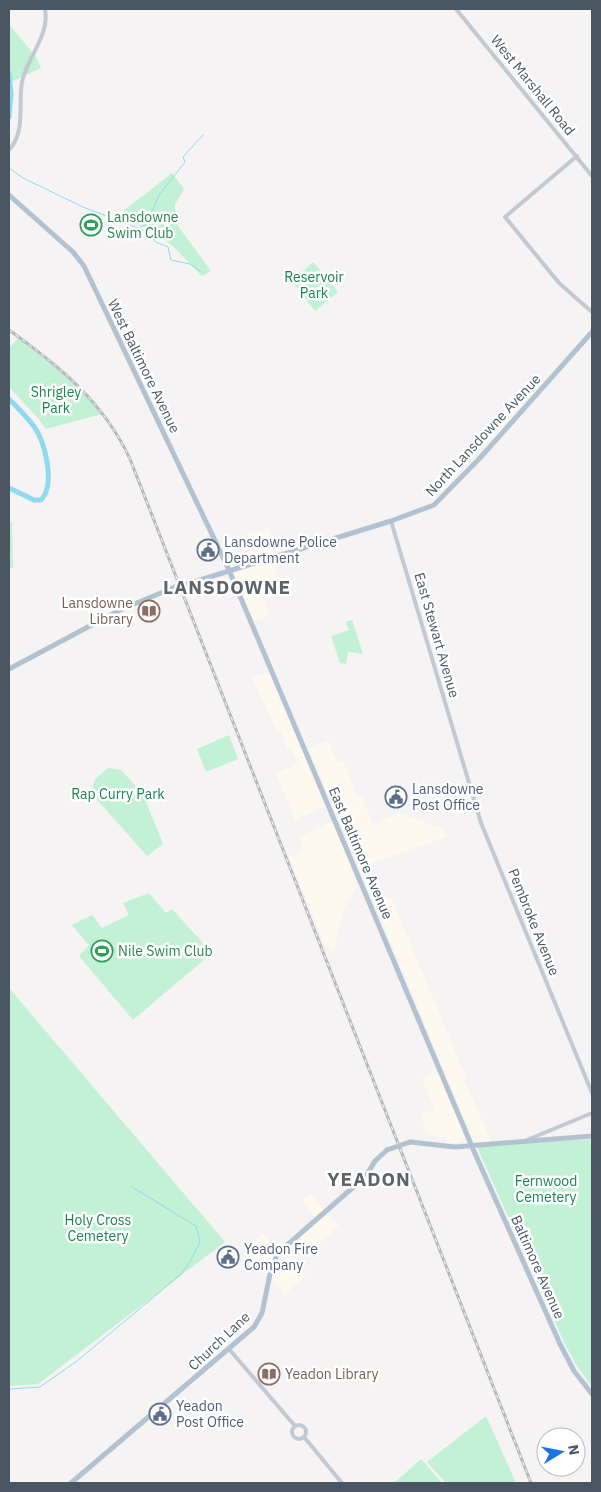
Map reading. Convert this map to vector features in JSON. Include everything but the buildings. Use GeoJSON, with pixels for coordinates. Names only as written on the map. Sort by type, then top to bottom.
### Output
{"type":"FeatureCollection","features":[{"type":"Feature","properties":{"kind":"main road","name":"West Baltimore Avenue"},"geometry":{"type":"LineString","coordinates":[[9,195],[73,252],[84,266],[228,570]]}},
{"type":"Feature","properties":{"kind":"main road","name":"North Lansdowne Avenue"},"geometry":{"type":"LineString","coordinates":[[9,669],[120,610],[175,587],[422,510],[441,500],[592,332]]}},
{"type":"Feature","properties":{"kind":"main road","name":"East Baltimore Avenue"},"geometry":{"type":"LineString","coordinates":[[228,570],[472,1145]]}},
{"type":"Feature","properties":{"kind":"main road"},"geometry":{"type":"LineString","coordinates":[[472,1145],[592,1136]]}},
{"type":"Feature","properties":{"kind":"main road","name":"Church Lane"},"geometry":{"type":"LineString","coordinates":[[71,1483],[229,1349],[259,1321],[270,1273],[278,1252],[366,1176],[375,1161],[387,1150],[410,1142],[450,1147],[472,1145]]}},
{"type":"Feature","properties":{"kind":"main road","name":"Baltimore Avenue"},"geometry":{"type":"LineString","coordinates":[[472,1145],[562,1350],[574,1371],[592,1394]]}},
{"type":"Feature","properties":{"kind":"street"},"geometry":{"type":"LineString","coordinates":[[9,150],[19,127],[22,81],[44,28],[45,9]]}},
{"type":"Feature","properties":{"kind":"street","name":"West Marshall Road"},"geometry":{"type":"LineString","coordinates":[[456,9],[592,176]]}},
{"type":"Feature","properties":{"kind":"street"},"geometry":{"type":"LineString","coordinates":[[577,156],[505,217],[560,282],[592,312]]}},
{"type":"Feature","properties":{"kind":"street","name":"East Stewart Avenue"},"geometry":{"type":"LineString","coordinates":[[391,520],[461,757]]}},
{"type":"Feature","properties":{"kind":"street","name":"Pembroke Avenue"},"geometry":{"type":"LineString","coordinates":[[461,757],[483,829],[592,1093]]}},
{"type":"Feature","properties":{"kind":"street"},"geometry":{"type":"LineString","coordinates":[[524,1141],[592,1113]]}},
{"type":"Feature","properties":{"kind":"street"},"geometry":{"type":"LineString","coordinates":[[229,1349],[295,1426]]}},
{"type":"Feature","properties":{"kind":"street"},"geometry":{"type":"LineString","coordinates":[[300,1424],[305,1427],[306,1433],[304,1438],[294,1437],[292,1431],[295,1426],[300,1424]]}},
{"type":"Feature","properties":{"kind":"street"},"geometry":{"type":"LineString","coordinates":[[304,1438],[342,1483]]}},
{"type":"Feature","properties":{"kind":"shaded area"},"geometry":{"type":"Polygon","coordinates":[[[269,528],[276,554],[272,556],[280,584],[261,589],[269,616],[253,621],[226,558],[251,551],[246,534],[269,528]]]}},
{"type":"Feature","properties":{"kind":"shaded area"},"geometry":{"type":"Polygon","coordinates":[[[270,672],[326,806],[295,820],[276,773],[298,764],[290,748],[287,749],[281,732],[278,733],[252,677],[270,672]]]}},
{"type":"Feature","properties":{"kind":"shaded area"},"geometry":{"type":"Polygon","coordinates":[[[328,740],[337,762],[343,760],[358,798],[362,797],[373,824],[400,813],[443,829],[446,837],[361,867],[308,748],[328,740]]]}},
{"type":"Feature","properties":{"kind":"shaded area"},"geometry":{"type":"Polygon","coordinates":[[[333,821],[358,886],[344,909],[334,949],[325,946],[289,857],[303,850],[299,837],[333,821]]]}},
{"type":"Feature","properties":{"kind":"shaded area"},"geometry":{"type":"Polygon","coordinates":[[[391,897],[491,1141],[474,1142],[375,904],[391,897]]]}},
{"type":"Feature","properties":{"kind":"shaded area"},"geometry":{"type":"Polygon","coordinates":[[[439,1072],[465,1137],[464,1141],[446,1143],[448,1140],[446,1135],[437,1139],[427,1132],[420,1115],[435,1109],[422,1079],[439,1072]]]}},
{"type":"Feature","properties":{"kind":"shaded area"},"geometry":{"type":"Polygon","coordinates":[[[311,1194],[339,1226],[312,1250],[299,1237],[317,1220],[302,1200],[311,1194]]]}},
{"type":"Feature","properties":{"kind":"shaded area"},"geometry":{"type":"Polygon","coordinates":[[[263,1233],[275,1249],[271,1264],[277,1266],[283,1273],[295,1264],[306,1276],[285,1294],[245,1250],[263,1233]]]}},
{"type":"Feature","properties":{"kind":"green space"},"geometry":{"type":"Polygon","coordinates":[[[9,24],[36,57],[41,68],[9,83],[9,24]]]}},
{"type":"Feature","properties":{"kind":"green space"},"geometry":{"type":"Polygon","coordinates":[[[172,173],[184,189],[175,204],[175,222],[211,271],[202,276],[173,246],[150,229],[117,216],[172,173]]]}},
{"type":"Feature","properties":{"kind":"green space","name":"Reservoir Park"},"geometry":{"type":"Polygon","coordinates":[[[313,262],[338,292],[315,311],[292,281],[313,262]]]}},
{"type":"Feature","properties":{"kind":"green space","name":"Shrigley Park"},"geometry":{"type":"Polygon","coordinates":[[[18,338],[73,382],[102,414],[46,429],[9,387],[9,348],[18,338]]]}},
{"type":"Feature","properties":{"kind":"green space"},"geometry":{"type":"Polygon","coordinates":[[[9,520],[12,523],[13,567],[9,570],[9,520]]]}},
{"type":"Feature","properties":{"kind":"green space"},"geometry":{"type":"Polygon","coordinates":[[[352,620],[363,654],[348,652],[346,664],[340,663],[331,636],[349,630],[346,622],[352,620]]]}},
{"type":"Feature","properties":{"kind":"green space"},"geometry":{"type":"Polygon","coordinates":[[[229,735],[238,759],[206,772],[197,749],[229,735]]]}},
{"type":"Feature","properties":{"kind":"green space","name":"Rap Curry Park"},"geometry":{"type":"Polygon","coordinates":[[[108,768],[121,770],[143,794],[163,844],[147,856],[91,793],[95,779],[108,768]]]}},
{"type":"Feature","properties":{"kind":"green space"},"geometry":{"type":"Polygon","coordinates":[[[149,893],[166,913],[172,909],[212,953],[133,1020],[79,956],[89,945],[72,925],[92,915],[102,928],[129,915],[123,903],[149,893]]]}},
{"type":"Feature","properties":{"kind":"green space","name":"Holy Cross Cemetery"},"geometry":{"type":"Polygon","coordinates":[[[9,988],[225,1242],[38,1384],[9,1386],[9,988]]]}},
{"type":"Feature","properties":{"kind":"green space","name":"Fernwood Cemetery"},"geometry":{"type":"Polygon","coordinates":[[[592,1139],[592,1387],[575,1363],[564,1342],[477,1147],[592,1139]]]}},
{"type":"Feature","properties":{"kind":"green space"},"geometry":{"type":"Polygon","coordinates":[[[486,1416],[516,1483],[446,1483],[427,1462],[486,1416]]]}},
{"type":"Feature","properties":{"kind":"green space"},"geometry":{"type":"Polygon","coordinates":[[[421,1459],[442,1483],[394,1483],[421,1459]]]}},
{"type":"Feature","properties":{"kind":"water","name":"Lansdowne Swim Club"},"geometry":{"type":"Polygon","coordinates":[[[91,218],[97,224],[91,230],[85,224],[91,218]]]}},
{"type":"Feature","properties":{"kind":"waterway"},"geometry":{"type":"LineString","coordinates":[[9,73],[11,94],[9,117]]}},
{"type":"Feature","properties":{"kind":"waterway"},"geometry":{"type":"LineString","coordinates":[[147,223],[159,195],[185,162],[183,157],[203,135]]}},
{"type":"Feature","properties":{"kind":"waterway"},"geometry":{"type":"LineString","coordinates":[[9,168],[23,178],[83,207],[143,230],[156,242],[168,247],[171,260],[190,264],[201,272]]}},
{"type":"Feature","properties":{"kind":"waterway"},"geometry":{"type":"LineString","coordinates":[[140,227],[146,225]]}},
{"type":"Feature","properties":{"kind":"waterway"},"geometry":{"type":"LineString","coordinates":[[9,399],[37,432],[45,452],[48,473],[48,484],[41,500],[34,500],[9,488]]}},
{"type":"Feature","properties":{"kind":"waterway"},"geometry":{"type":"LineString","coordinates":[[9,1389],[40,1387],[77,1361],[180,1275],[189,1263],[200,1242],[196,1226],[132,1187]]}},
{"type":"Feature","properties":{"kind":"railway"},"geometry":{"type":"LineString","coordinates":[[9,330],[45,357],[78,386],[107,419],[130,459],[531,1483]]}},
{"type":"Feature","properties":{"kind":"place","name":"Lansdowne Swim Club"},"geometry":{"type":"Point","coordinates":[91,225]}},
{"type":"Feature","properties":{"kind":"place","name":"Lansdowne Police Department"},"geometry":{"type":"Point","coordinates":[208,550]}},
{"type":"Feature","properties":{"kind":"place","name":"Lansdowne Library"},"geometry":{"type":"Point","coordinates":[149,611]}},
{"type":"Feature","properties":{"kind":"place","name":"Lansdowne Post Office"},"geometry":{"type":"Point","coordinates":[396,797]}},
{"type":"Feature","properties":{"kind":"place","name":"Nile Swim Club"},"geometry":{"type":"Point","coordinates":[102,951]}},
{"type":"Feature","properties":{"kind":"place","name":"Yeadon Fire Company"},"geometry":{"type":"Point","coordinates":[228,1257]}},
{"type":"Feature","properties":{"kind":"place","name":"Yeadon Library"},"geometry":{"type":"Point","coordinates":[269,1374]}},
{"type":"Feature","properties":{"kind":"place","name":"Yeadon Post Office"},"geometry":{"type":"Point","coordinates":[160,1414]}},
{"type":"Feature","properties":{"kind":"district","name":"LANSDOWNE"},"geometry":{"type":"Point","coordinates":[227,587]}},
{"type":"Feature","properties":{"kind":"district","name":"YEADON"},"geometry":{"type":"Point","coordinates":[369,1179]}}]}
